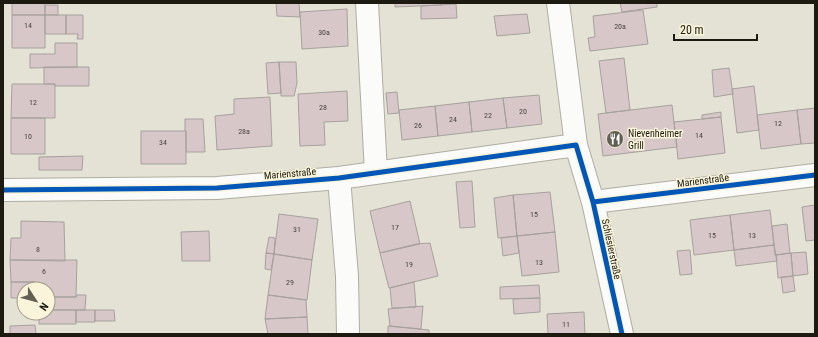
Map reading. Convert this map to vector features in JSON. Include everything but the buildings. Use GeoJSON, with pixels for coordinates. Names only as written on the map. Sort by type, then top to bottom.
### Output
{"type":"FeatureCollection","features":[{"type":"Feature","properties":{"kind":"street"},"geometry":{"type":"LineString","coordinates":[[367,3],[376,173]]}},
{"type":"Feature","properties":{"kind":"street","name":"Schlesierstraße"},"geometry":{"type":"LineString","coordinates":[[558,3],[576,145],[593,202],[622,334]]}},
{"type":"Feature","properties":{"kind":"street","name":"Marienstraße"},"geometry":{"type":"LineString","coordinates":[[3,190],[217,188],[339,178],[576,145]]}},
{"type":"Feature","properties":{"kind":"street","name":"Marienstraße"},"geometry":{"type":"LineString","coordinates":[[593,202],[815,175]]}},
{"type":"Feature","properties":{"kind":"street"},"geometry":{"type":"LineString","coordinates":[[339,178],[347,276],[348,334]]}},
{"type":"Feature","properties":{"kind":"cycle path"},"geometry":{"type":"LineString","coordinates":[[3,190],[217,188],[339,178],[576,145],[593,202],[622,334]]}},
{"type":"Feature","properties":{"kind":"cycle path"},"geometry":{"type":"LineString","coordinates":[[593,202],[815,175]]}},
{"type":"Feature","properties":{"kind":"place","name":"Nievenheimer Grill"},"geometry":{"type":"Point","coordinates":[615,139]}}]}
